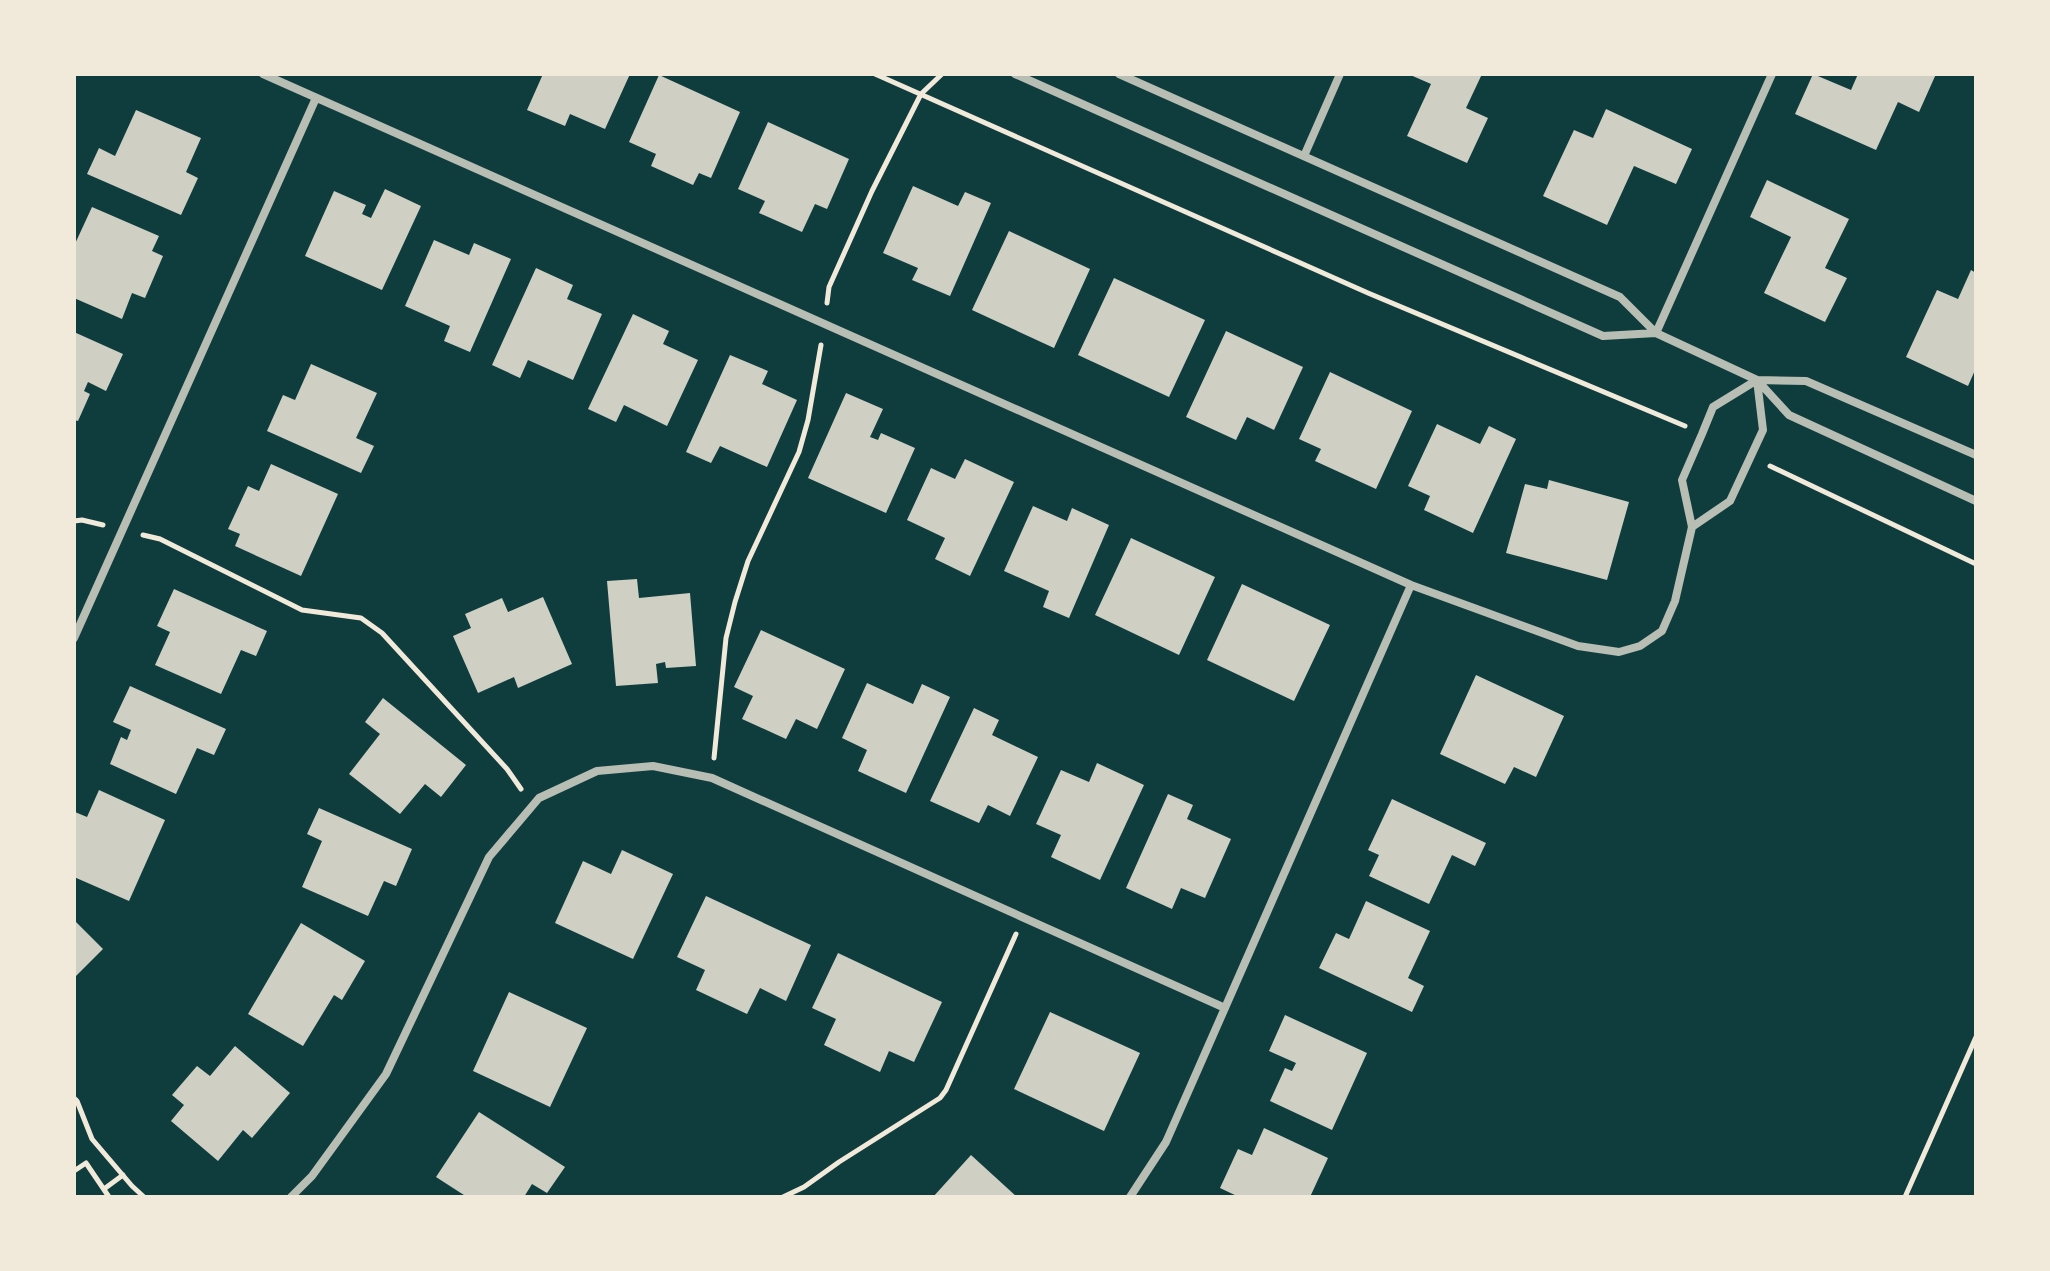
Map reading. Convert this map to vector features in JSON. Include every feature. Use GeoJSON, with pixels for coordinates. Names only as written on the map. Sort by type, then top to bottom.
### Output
{"type":"FeatureCollection","features":[{"type":"Feature","properties":{"kind":"street"},"geometry":{"type":"LineString","coordinates":[[263,74],[1411,585],[1578,646],[1619,652],[1640,646],[1662,631],[1675,601],[1692,527],[1682,480],[1713,407],[1757,380],[1806,381],[1976,455]]}},
{"type":"Feature","properties":{"kind":"street"},"geometry":{"type":"LineString","coordinates":[[1015,74],[1603,336],[1656,333]]}},
{"type":"Feature","properties":{"kind":"street"},"geometry":{"type":"LineString","coordinates":[[1119,74],[1620,297],[1656,333],[1757,380],[1789,415],[1976,501]]}},
{"type":"Feature","properties":{"kind":"street"},"geometry":{"type":"LineString","coordinates":[[1304,156],[1340,74]]}},
{"type":"Feature","properties":{"kind":"street"},"geometry":{"type":"LineString","coordinates":[[1656,333],[1772,74]]}},
{"type":"Feature","properties":{"kind":"street"},"geometry":{"type":"LineString","coordinates":[[74,638],[316,98]]}},
{"type":"Feature","properties":{"kind":"street"},"geometry":{"type":"LineString","coordinates":[[1692,527],[1730,501],[1763,430],[1757,380]]}},
{"type":"Feature","properties":{"kind":"street"},"geometry":{"type":"LineString","coordinates":[[1130,1197],[1166,1142],[1411,585]]}},
{"type":"Feature","properties":{"kind":"street"},"geometry":{"type":"LineString","coordinates":[[291,1197],[312,1176],[386,1074],[489,857],[539,798],[597,771],[653,766],[712,778],[1225,1008]]}},
{"type":"Feature","properties":{"kind":"path"},"geometry":{"type":"LineString","coordinates":[[875,74],[1368,293],[1702,434]]}},
{"type":"Feature","properties":{"kind":"path"},"geometry":{"type":"LineString","coordinates":[[712,778],[726,638],[748,561],[799,452],[810,409],[829,287],[872,191],[921,94],[942,74]]}},
{"type":"Feature","properties":{"kind":"path"},"geometry":{"type":"LineString","coordinates":[[1750,456],[1976,564]]}},
{"type":"Feature","properties":{"kind":"path"},"geometry":{"type":"LineString","coordinates":[[74,521],[82,520],[160,539],[302,610],[361,618],[382,633],[497,758],[533,806]]}},
{"type":"Feature","properties":{"kind":"path"},"geometry":{"type":"LineString","coordinates":[[783,1197],[804,1187],[940,1098],[1024,918]]}},
{"type":"Feature","properties":{"kind":"path"},"geometry":{"type":"LineString","coordinates":[[1905,1197],[1976,1037]]}},
{"type":"Feature","properties":{"kind":"path"},"geometry":{"type":"LineString","coordinates":[[74,1098],[92,1139],[144,1197]]}},
{"type":"Feature","properties":{"kind":"path"},"geometry":{"type":"LineString","coordinates":[[74,1171],[86,1163],[109,1197]]}},
{"type":"Feature","properties":{"kind":"path"},"geometry":{"type":"LineString","coordinates":[[104,1189],[123,1175]]}},
{"type":"Feature","properties":{"kind":"building"},"geometry":{"type":"Polygon","coordinates":[[[543,74],[630,74],[605,129],[570,114],[565,126],[527,110],[543,74]]]}},
{"type":"Feature","properties":{"kind":"building"},"geometry":{"type":"Polygon","coordinates":[[[1408,74],[1482,74],[1466,108],[1488,118],[1467,163],[1407,136],[1431,84],[1408,74]]]}},
{"type":"Feature","properties":{"kind":"building"},"geometry":{"type":"Polygon","coordinates":[[[1813,74],[1851,90],[1858,74],[1936,74],[1919,112],[1898,102],[1876,150],[1795,114],[1813,74]]]}},
{"type":"Feature","properties":{"kind":"building"},"geometry":{"type":"Polygon","coordinates":[[[659,75],[740,112],[711,178],[699,173],[693,185],[651,166],[656,154],[629,142],[659,75]]]}},
{"type":"Feature","properties":{"kind":"building"},"geometry":{"type":"Polygon","coordinates":[[[1606,109],[1692,149],[1676,184],[1634,166],[1607,225],[1543,196],[1574,130],[1593,138],[1606,109]]]}},
{"type":"Feature","properties":{"kind":"building"},"geometry":{"type":"Polygon","coordinates":[[[136,110],[201,138],[186,172],[198,178],[181,215],[87,174],[99,148],[115,156],[136,110]]]}},
{"type":"Feature","properties":{"kind":"building"},"geometry":{"type":"Polygon","coordinates":[[[768,122],[849,159],[827,209],[815,204],[802,232],[759,213],[765,201],[738,189],[768,122]]]}},
{"type":"Feature","properties":{"kind":"building"},"geometry":{"type":"Polygon","coordinates":[[[1767,180],[1849,219],[1825,268],[1847,278],[1825,322],[1764,293],[1791,237],[1750,217],[1767,180]]]}},
{"type":"Feature","properties":{"kind":"building"},"geometry":{"type":"Polygon","coordinates":[[[913,186],[958,206],[965,192],[991,203],[950,296],[912,280],[918,268],[883,253],[913,186]]]}},
{"type":"Feature","properties":{"kind":"building"},"geometry":{"type":"Polygon","coordinates":[[[385,189],[421,206],[382,290],[305,256],[334,191],[366,205],[362,214],[371,218],[385,189]]]}},
{"type":"Feature","properties":{"kind":"building"},"geometry":{"type":"Polygon","coordinates":[[[92,207],[159,236],[152,251],[163,256],[145,298],[132,293],[122,319],[74,298],[74,246],[92,207]]]}},
{"type":"Feature","properties":{"kind":"building"},"geometry":{"type":"Polygon","coordinates":[[[1009,231],[1090,269],[1054,348],[972,310],[1009,231]]]}},
{"type":"Feature","properties":{"kind":"building"},"geometry":{"type":"Polygon","coordinates":[[[434,240],[469,255],[474,243],[511,259],[470,352],[444,341],[450,326],[405,306],[434,240]]]}},
{"type":"Feature","properties":{"kind":"building"},"geometry":{"type":"Polygon","coordinates":[[[536,268],[573,285],[567,299],[602,314],[573,380],[528,360],[520,378],[492,365],[536,268]]]}},
{"type":"Feature","properties":{"kind":"building"},"geometry":{"type":"Polygon","coordinates":[[[1971,270],[1976,273],[1976,368],[1968,386],[1906,357],[1937,290],[1958,299],[1971,270]]]}},
{"type":"Feature","properties":{"kind":"building"},"geometry":{"type":"Polygon","coordinates":[[[1114,278],[1205,320],[1169,397],[1078,355],[1114,278]]]}},
{"type":"Feature","properties":{"kind":"building"},"geometry":{"type":"Polygon","coordinates":[[[633,314],[669,331],[663,344],[698,360],[667,426],[624,405],[616,422],[588,409],[633,314]]]}},
{"type":"Feature","properties":{"kind":"building"},"geometry":{"type":"Polygon","coordinates":[[[1226,331],[1303,367],[1274,430],[1247,417],[1236,440],[1186,417],[1226,331]]]}},
{"type":"Feature","properties":{"kind":"building"},"geometry":{"type":"Polygon","coordinates":[[[74,332],[123,354],[106,391],[88,382],[84,391],[90,394],[78,421],[74,420],[74,332]]]}},
{"type":"Feature","properties":{"kind":"building"},"geometry":{"type":"Polygon","coordinates":[[[730,355],[768,371],[762,384],[797,400],[767,467],[720,446],[711,463],[686,452],[730,355]]]}},
{"type":"Feature","properties":{"kind":"building"},"geometry":{"type":"Polygon","coordinates":[[[311,364],[377,393],[356,438],[374,446],[361,473],[267,431],[283,395],[295,400],[311,364]]]}},
{"type":"Feature","properties":{"kind":"building"},"geometry":{"type":"Polygon","coordinates":[[[1330,372],[1412,411],[1376,489],[1315,461],[1321,449],[1299,439],[1330,372]]]}},
{"type":"Feature","properties":{"kind":"building"},"geometry":{"type":"Polygon","coordinates":[[[846,393],[883,409],[870,437],[878,440],[881,433],[915,448],[886,513],[808,478],[846,393]]]}},
{"type":"Feature","properties":{"kind":"building"},"geometry":{"type":"Polygon","coordinates":[[[1437,424],[1480,444],[1489,426],[1516,439],[1473,533],[1424,510],[1430,496],[1408,486],[1437,424]]]}},
{"type":"Feature","properties":{"kind":"building"},"geometry":{"type":"Polygon","coordinates":[[[965,459],[1014,482],[970,576],[935,559],[945,538],[907,520],[931,468],[955,479],[965,459]]]}},
{"type":"Feature","properties":{"kind":"building"},"geometry":{"type":"Polygon","coordinates":[[[271,464],[338,494],[301,576],[235,546],[240,534],[228,529],[248,486],[259,491],[271,464]]]}},
{"type":"Feature","properties":{"kind":"building"},"geometry":{"type":"Polygon","coordinates":[[[1549,480],[1629,502],[1607,580],[1506,553],[1525,484],[1547,489],[1549,480]]]}},
{"type":"Feature","properties":{"kind":"building"},"geometry":{"type":"Polygon","coordinates":[[[1033,506],[1067,521],[1072,508],[1109,525],[1069,618],[1043,607],[1049,591],[1004,571],[1033,506]]]}},
{"type":"Feature","properties":{"kind":"building"},"geometry":{"type":"Polygon","coordinates":[[[1131,538],[1215,577],[1179,655],[1095,615],[1131,538]]]}},
{"type":"Feature","properties":{"kind":"building"},"geometry":{"type":"Polygon","coordinates":[[[637,579],[639,598],[690,593],[696,666],[666,668],[665,662],[656,664],[658,683],[616,686],[607,581],[637,579]]]}},
{"type":"Feature","properties":{"kind":"building"},"geometry":{"type":"Polygon","coordinates":[[[1242,584],[1330,625],[1294,701],[1207,660],[1242,584]]]}},
{"type":"Feature","properties":{"kind":"building"},"geometry":{"type":"Polygon","coordinates":[[[174,589],[267,631],[256,656],[241,650],[221,694],[155,665],[170,632],[157,626],[174,589]]]}},
{"type":"Feature","properties":{"kind":"building"},"geometry":{"type":"Polygon","coordinates":[[[543,597],[572,664],[518,688],[514,677],[478,693],[453,636],[471,628],[465,614],[502,598],[508,612],[543,597]]]}},
{"type":"Feature","properties":{"kind":"building"},"geometry":{"type":"Polygon","coordinates":[[[761,630],[845,669],[817,729],[796,719],[786,739],[742,719],[753,696],[734,687],[761,630]]]}},
{"type":"Feature","properties":{"kind":"building"},"geometry":{"type":"Polygon","coordinates":[[[1476,675],[1564,716],[1536,777],[1514,767],[1505,784],[1440,754],[1476,675]]]}},
{"type":"Feature","properties":{"kind":"building"},"geometry":{"type":"Polygon","coordinates":[[[867,683],[913,704],[922,684],[950,697],[906,793],[858,771],[867,750],[842,738],[867,683]]]}},
{"type":"Feature","properties":{"kind":"building"},"geometry":{"type":"Polygon","coordinates":[[[130,686],[226,729],[214,755],[197,748],[176,794],[110,764],[121,737],[127,740],[131,730],[113,722],[130,686]]]}},
{"type":"Feature","properties":{"kind":"building"},"geometry":{"type":"Polygon","coordinates":[[[383,698],[466,765],[441,797],[425,784],[400,814],[349,774],[380,734],[365,722],[383,698]]]}},
{"type":"Feature","properties":{"kind":"building"},"geometry":{"type":"Polygon","coordinates":[[[974,708],[999,720],[992,735],[1038,757],[1010,816],[988,805],[979,823],[930,801],[974,708]]]}},
{"type":"Feature","properties":{"kind":"building"},"geometry":{"type":"Polygon","coordinates":[[[1097,763],[1144,785],[1100,880],[1051,857],[1061,835],[1036,824],[1061,770],[1089,782],[1097,763]]]}},
{"type":"Feature","properties":{"kind":"building"},"geometry":{"type":"Polygon","coordinates":[[[99,790],[165,820],[129,901],[74,877],[74,815],[75,812],[87,817],[99,790]]]}},
{"type":"Feature","properties":{"kind":"building"},"geometry":{"type":"Polygon","coordinates":[[[1168,794],[1193,805],[1187,819],[1231,839],[1205,898],[1181,888],[1172,909],[1126,888],[1168,794]]]}},
{"type":"Feature","properties":{"kind":"building"},"geometry":{"type":"Polygon","coordinates":[[[1392,799],[1486,843],[1475,866],[1452,855],[1429,904],[1369,876],[1379,855],[1368,850],[1392,799]]]}},
{"type":"Feature","properties":{"kind":"building"},"geometry":{"type":"Polygon","coordinates":[[[319,808],[412,849],[396,886],[384,881],[368,916],[302,887],[322,841],[307,834],[319,808]]]}},
{"type":"Feature","properties":{"kind":"building"},"geometry":{"type":"Polygon","coordinates":[[[622,850],[673,874],[633,959],[555,923],[583,861],[611,874],[622,850]]]}},
{"type":"Feature","properties":{"kind":"building"},"geometry":{"type":"Polygon","coordinates":[[[706,896],[811,945],[786,1001],[760,988],[747,1014],[696,990],[705,970],[677,957],[706,896]]]}},
{"type":"Feature","properties":{"kind":"building"},"geometry":{"type":"Polygon","coordinates":[[[1366,901],[1430,931],[1408,978],[1424,986],[1412,1012],[1319,968],[1336,933],[1349,939],[1366,901]]]}},
{"type":"Feature","properties":{"kind":"building"},"geometry":{"type":"Polygon","coordinates":[[[74,920],[103,949],[74,978],[74,920]]]}},
{"type":"Feature","properties":{"kind":"building"},"geometry":{"type":"Polygon","coordinates":[[[301,923],[365,961],[342,1000],[334,995],[303,1046],[248,1014],[301,923]]]}},
{"type":"Feature","properties":{"kind":"building"},"geometry":{"type":"Polygon","coordinates":[[[838,953],[942,1002],[914,1062],[889,1051],[880,1072],[824,1045],[836,1019],[812,1008],[838,953]]]}},
{"type":"Feature","properties":{"kind":"building"},"geometry":{"type":"Polygon","coordinates":[[[509,992],[587,1028],[550,1107],[473,1071],[509,992]]]}},
{"type":"Feature","properties":{"kind":"building"},"geometry":{"type":"Polygon","coordinates":[[[1050,1012],[1140,1053],[1104,1131],[1014,1089],[1050,1012]]]}},
{"type":"Feature","properties":{"kind":"building"},"geometry":{"type":"Polygon","coordinates":[[[1285,1015],[1367,1053],[1332,1130],[1270,1101],[1285,1068],[1292,1071],[1296,1063],[1269,1051],[1285,1015]]]}},
{"type":"Feature","properties":{"kind":"building"},"geometry":{"type":"Polygon","coordinates":[[[235,1046],[290,1093],[252,1138],[243,1130],[218,1161],[171,1121],[184,1105],[172,1095],[197,1066],[210,1076],[235,1046]]]}},
{"type":"Feature","properties":{"kind":"building"},"geometry":{"type":"Polygon","coordinates":[[[479,1112],[565,1167],[547,1193],[532,1184],[524,1197],[467,1197],[436,1177],[479,1112]]]}},
{"type":"Feature","properties":{"kind":"building"},"geometry":{"type":"Polygon","coordinates":[[[1264,1128],[1328,1158],[1310,1197],[1239,1197],[1220,1188],[1238,1149],[1252,1155],[1264,1128]]]}},
{"type":"Feature","properties":{"kind":"building"},"geometry":{"type":"Polygon","coordinates":[[[971,1155],[1017,1197],[933,1197],[971,1155]]]}}]}
